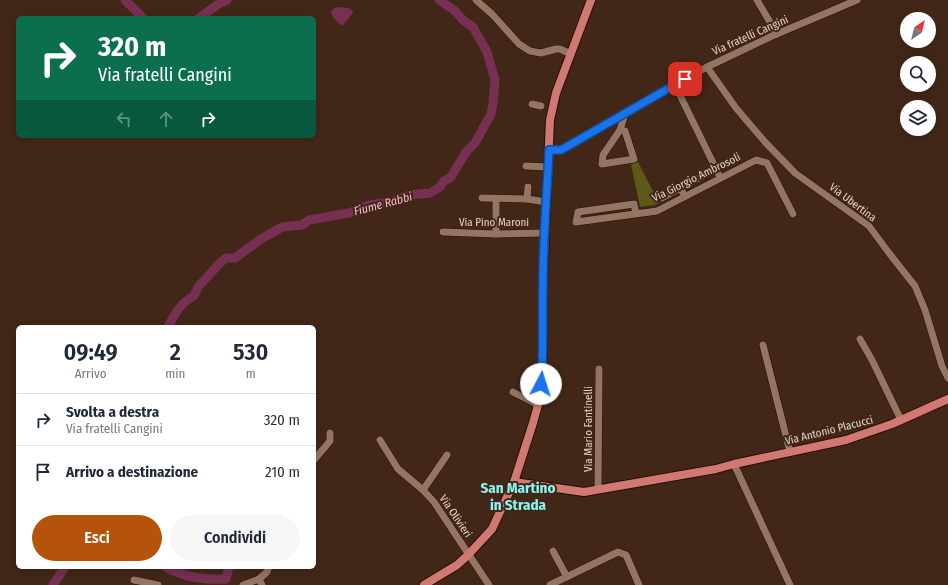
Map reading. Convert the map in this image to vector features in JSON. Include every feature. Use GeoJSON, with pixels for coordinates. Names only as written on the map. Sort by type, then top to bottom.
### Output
{"type":"FeatureCollection","features":[{"type":"Feature","properties":{"kind":"main road"},"geometry":{"type":"LineString","coordinates":[[424,585],[457,565],[492,529],[514,482],[540,398],[543,355],[544,232],[550,120],[546,108],[556,93],[591,0]]}},
{"type":"Feature","properties":{"kind":"main road","name":"Via Antonio Placucci"},"geometry":{"type":"LineString","coordinates":[[514,482],[584,492],[716,469],[846,440],[902,420],[948,399]]}},
{"type":"Feature","properties":{"kind":"street"},"geometry":{"type":"LineString","coordinates":[[476,0],[492,14],[519,44],[530,51],[540,53],[556,49],[571,54]]}},
{"type":"Feature","properties":{"kind":"street"},"geometry":{"type":"LineString","coordinates":[[756,0],[777,34]]}},
{"type":"Feature","properties":{"kind":"street","name":"Via fratelli Cangini"},"geometry":{"type":"LineString","coordinates":[[549,150],[561,150],[707,67],[777,34],[857,0]]}},
{"type":"Feature","properties":{"kind":"street","name":"Via Ubertina"},"geometry":{"type":"LineString","coordinates":[[707,67],[736,108],[765,142],[795,173],[870,226],[915,286],[925,310],[942,366],[948,378]]}},
{"type":"Feature","properties":{"kind":"street"},"geometry":{"type":"LineString","coordinates":[[674,85],[720,177]]}},
{"type":"Feature","properties":{"kind":"street"},"geometry":{"type":"LineString","coordinates":[[532,104],[546,108]]}},
{"type":"Feature","properties":{"kind":"street"},"geometry":{"type":"LineString","coordinates":[[620,130],[625,131],[634,159],[602,164],[603,155],[620,130],[625,114]]}},
{"type":"Feature","properties":{"kind":"street","name":"Via Giorgio Ambrosoli"},"geometry":{"type":"LineString","coordinates":[[576,222],[657,211],[720,177],[756,160],[767,163],[793,214]]}},
{"type":"Feature","properties":{"kind":"street"},"geometry":{"type":"LineString","coordinates":[[526,166],[548,167]]}},
{"type":"Feature","properties":{"kind":"street"},"geometry":{"type":"LineString","coordinates":[[662,198],[707,174]]}},
{"type":"Feature","properties":{"kind":"street"},"geometry":{"type":"LineString","coordinates":[[528,187],[528,199]]}},
{"type":"Feature","properties":{"kind":"street"},"geometry":{"type":"LineString","coordinates":[[680,188],[685,196]]}},
{"type":"Feature","properties":{"kind":"street"},"geometry":{"type":"LineString","coordinates":[[482,198],[528,199],[546,202]]}},
{"type":"Feature","properties":{"kind":"street"},"geometry":{"type":"LineString","coordinates":[[496,199],[496,234]]}},
{"type":"Feature","properties":{"kind":"street","name":"Via Pino Maroni"},"geometry":{"type":"LineString","coordinates":[[444,232],[496,234],[544,232]]}},
{"type":"Feature","properties":{"kind":"street"},"geometry":{"type":"LineString","coordinates":[[860,339],[902,420]]}},
{"type":"Feature","properties":{"kind":"street"},"geometry":{"type":"LineString","coordinates":[[763,344],[790,452]]}},
{"type":"Feature","properties":{"kind":"street","name":"Via Mario Fantinelli"},"geometry":{"type":"LineString","coordinates":[[598,489],[599,369]]}},
{"type":"Feature","properties":{"kind":"street"},"geometry":{"type":"LineString","coordinates":[[512,392],[538,405]]}},
{"type":"Feature","properties":{"kind":"street"},"geometry":{"type":"LineString","coordinates":[[316,458],[330,441],[330,433]]}},
{"type":"Feature","properties":{"kind":"street","name":"Via Olivieri"},"geometry":{"type":"LineString","coordinates":[[380,440],[398,469],[424,490],[434,502],[489,585]]}},
{"type":"Feature","properties":{"kind":"street"},"geometry":{"type":"LineString","coordinates":[[424,490],[447,455]]}},
{"type":"Feature","properties":{"kind":"street"},"geometry":{"type":"LineString","coordinates":[[734,464],[790,585]]}},
{"type":"Feature","properties":{"kind":"street"},"geometry":{"type":"LineString","coordinates":[[553,551],[567,577]]}},
{"type":"Feature","properties":{"kind":"street"},"geometry":{"type":"LineString","coordinates":[[550,585],[618,552],[626,555],[639,585]]}},
{"type":"Feature","properties":{"kind":"street"},"geometry":{"type":"LineString","coordinates":[[243,585],[261,582],[268,569]]}},
{"type":"Feature","properties":{"kind":"street"},"geometry":{"type":"LineString","coordinates":[[134,580],[158,585]]}},
{"type":"Feature","properties":{"kind":"shaded area"},"geometry":{"type":"Polygon","coordinates":[[[336,7],[348,8],[352,10],[353,13],[343,25],[337,22],[331,13],[331,11],[336,7]]]}},
{"type":"Feature","properties":{"kind":"shaded area"},"geometry":{"type":"Polygon","coordinates":[[[638,162],[659,203],[640,207],[631,164],[638,162]]]}},
{"type":"Feature","properties":{"kind":"waterway","name":"Fiume Rabbi"},"geometry":{"type":"LineString","coordinates":[[125,0],[141,16]]}},
{"type":"Feature","properties":{"kind":"waterway","name":"Fiume Rabbi"},"geometry":{"type":"LineString","coordinates":[[202,16],[220,3],[227,0]]}},
{"type":"Feature","properties":{"kind":"waterway","name":"Fiume Rabbi"},"geometry":{"type":"LineString","coordinates":[[169,325],[178,309],[194,296],[198,287],[220,263],[226,258],[235,258],[261,239],[282,227],[302,225],[309,220],[349,213],[369,205],[390,202],[409,195],[430,193],[440,187],[444,181],[451,177],[466,152],[475,143],[491,114],[495,80],[487,52],[473,27],[463,20],[454,10],[439,0]]}},
{"type":"Feature","properties":{"kind":"waterway","name":"Fiume Rabbi"},"geometry":{"type":"LineString","coordinates":[[53,585],[64,569]]}},
{"type":"Feature","properties":{"kind":"waterway","name":"Fiume Rabbi"},"geometry":{"type":"LineString","coordinates":[[171,569],[187,575],[218,579],[226,579],[228,569]]}},
{"type":"Feature","properties":{"kind":"district","name":"San Martino in Strada"},"geometry":{"type":"Point","coordinates":[518,496]}},
{"type":"Feature","properties":{"kind":"route"},"geometry":{"type":"LineString","coordinates":[[541,384],[543,355],[544,232],[549,150],[561,150],[685,79]]}}]}
